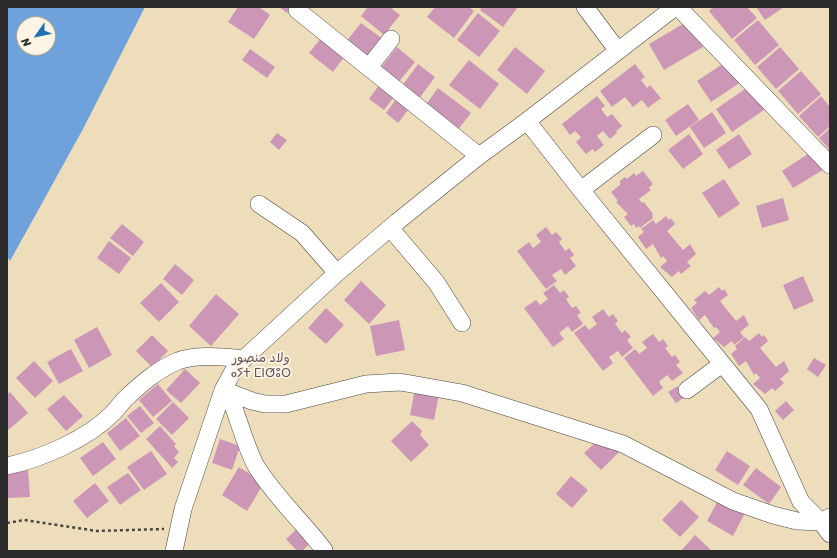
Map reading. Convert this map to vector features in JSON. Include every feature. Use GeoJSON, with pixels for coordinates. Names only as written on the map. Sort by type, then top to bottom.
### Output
{"type":"FeatureCollection","features":[{"type":"Feature","properties":{"kind":"street"},"geometry":{"type":"LineString","coordinates":[[300,7],[297,10],[479,156]]}},
{"type":"Feature","properties":{"kind":"street"},"geometry":{"type":"LineString","coordinates":[[585,7],[618,51]]}},
{"type":"Feature","properties":{"kind":"street"},"geometry":{"type":"LineString","coordinates":[[174,551],[183,509],[225,391],[236,366],[336,273],[390,228],[479,156],[527,122],[676,7],[830,164]]}},
{"type":"Feature","properties":{"kind":"street"},"geometry":{"type":"LineString","coordinates":[[369,67],[392,39]]}},
{"type":"Feature","properties":{"kind":"street"},"geometry":{"type":"LineString","coordinates":[[527,122],[759,409],[801,502],[827,524]]}},
{"type":"Feature","properties":{"kind":"street"},"geometry":{"type":"LineString","coordinates":[[581,190],[652,135]]}},
{"type":"Feature","properties":{"kind":"street"},"geometry":{"type":"LineString","coordinates":[[259,204],[302,233],[336,273]]}},
{"type":"Feature","properties":{"kind":"street"},"geometry":{"type":"LineString","coordinates":[[390,228],[436,282],[462,323]]}},
{"type":"Feature","properties":{"kind":"street"},"geometry":{"type":"LineString","coordinates":[[7,466],[55,450],[80,437],[112,415],[126,399],[156,373],[179,361],[213,356],[244,360]]}},
{"type":"Feature","properties":{"kind":"street"},"geometry":{"type":"LineString","coordinates":[[687,390],[722,364]]}},
{"type":"Feature","properties":{"kind":"street"},"geometry":{"type":"LineString","coordinates":[[225,391],[265,404],[286,404],[366,384],[400,382],[462,393],[623,444],[733,501],[797,521],[827,524]]}},
{"type":"Feature","properties":{"kind":"street"},"geometry":{"type":"LineString","coordinates":[[225,391],[232,400],[256,466],[275,492],[305,525],[324,550]]}},
{"type":"Feature","properties":{"kind":"path"},"geometry":{"type":"LineString","coordinates":[[7,523],[24,520],[97,531],[179,529]]}},
{"type":"Feature","properties":{"kind":"water"},"geometry":{"type":"Polygon","coordinates":[[[7,7],[145,7],[83,129],[10,261],[7,256],[7,7]]]}},
{"type":"Feature","properties":{"kind":"building"},"geometry":{"type":"Polygon","coordinates":[[[238,7],[259,7],[270,15],[254,39],[228,22],[238,7]]]}},
{"type":"Feature","properties":{"kind":"building"},"geometry":{"type":"Polygon","coordinates":[[[279,7],[291,7],[287,13],[279,7]]]}},
{"type":"Feature","properties":{"kind":"building"},"geometry":{"type":"Polygon","coordinates":[[[368,7],[390,7],[400,15],[384,35],[361,16],[368,7]]]}},
{"type":"Feature","properties":{"kind":"building"},"geometry":{"type":"Polygon","coordinates":[[[435,7],[469,7],[474,11],[454,38],[427,17],[435,7]]]}},
{"type":"Feature","properties":{"kind":"building"},"geometry":{"type":"Polygon","coordinates":[[[482,7],[518,7],[503,27],[480,10],[482,7]]]}},
{"type":"Feature","properties":{"kind":"building"},"geometry":{"type":"Polygon","coordinates":[[[713,7],[747,7],[757,18],[732,39],[709,11],[713,7]]]}},
{"type":"Feature","properties":{"kind":"building"},"geometry":{"type":"Polygon","coordinates":[[[756,7],[784,7],[765,20],[756,7]]]}},
{"type":"Feature","properties":{"kind":"building"},"geometry":{"type":"Polygon","coordinates":[[[478,13],[500,31],[479,57],[457,40],[478,13]]]}},
{"type":"Feature","properties":{"kind":"building"},"geometry":{"type":"Polygon","coordinates":[[[758,20],[779,45],[755,65],[734,40],[758,20]]]}},
{"type":"Feature","properties":{"kind":"building"},"geometry":{"type":"Polygon","coordinates":[[[688,21],[703,47],[664,70],[649,44],[688,21]]]}},
{"type":"Feature","properties":{"kind":"building"},"geometry":{"type":"Polygon","coordinates":[[[361,23],[383,39],[367,60],[345,43],[361,23]]]}},
{"type":"Feature","properties":{"kind":"building"},"geometry":{"type":"Polygon","coordinates":[[[321,38],[345,56],[333,72],[309,53],[321,38]]]}},
{"type":"Feature","properties":{"kind":"building"},"geometry":{"type":"Polygon","coordinates":[[[397,47],[415,62],[398,83],[380,69],[397,47]]]}},
{"type":"Feature","properties":{"kind":"building"},"geometry":{"type":"Polygon","coordinates":[[[515,47],[545,71],[527,94],[497,70],[515,47]]]}},
{"type":"Feature","properties":{"kind":"building"},"geometry":{"type":"Polygon","coordinates":[[[780,47],[799,69],[776,89],[757,67],[780,47]]]}},
{"type":"Feature","properties":{"kind":"building"},"geometry":{"type":"Polygon","coordinates":[[[250,49],[275,67],[267,78],[242,60],[250,49]]]}},
{"type":"Feature","properties":{"kind":"building"},"geometry":{"type":"Polygon","coordinates":[[[469,60],[499,84],[480,109],[449,85],[469,60]]]}},
{"type":"Feature","properties":{"kind":"building"},"geometry":{"type":"Polygon","coordinates":[[[727,61],[741,82],[711,102],[697,81],[727,61]]]}},
{"type":"Feature","properties":{"kind":"building"},"geometry":{"type":"Polygon","coordinates":[[[418,64],[435,77],[419,99],[402,86],[418,64]]]}},
{"type":"Feature","properties":{"kind":"building"},"geometry":{"type":"Polygon","coordinates":[[[635,64],[645,77],[641,80],[647,88],[650,85],[661,98],[648,108],[642,100],[633,107],[625,97],[612,107],[600,91],[635,64]]]}},
{"type":"Feature","properties":{"kind":"building"},"geometry":{"type":"Polygon","coordinates":[[[801,71],[821,94],[798,114],[778,91],[801,71]]]}},
{"type":"Feature","properties":{"kind":"building"},"geometry":{"type":"Polygon","coordinates":[[[382,81],[397,93],[384,110],[369,99],[382,81]]]}},
{"type":"Feature","properties":{"kind":"building"},"geometry":{"type":"Polygon","coordinates":[[[748,87],[764,110],[732,132],[716,109],[748,87]]]}},
{"type":"Feature","properties":{"kind":"building"},"geometry":{"type":"Polygon","coordinates":[[[438,88],[471,113],[457,131],[425,106],[438,88]]]}},
{"type":"Feature","properties":{"kind":"building"},"geometry":{"type":"Polygon","coordinates":[[[399,95],[412,105],[398,123],[386,113],[399,95]]]}},
{"type":"Feature","properties":{"kind":"building"},"geometry":{"type":"Polygon","coordinates":[[[597,96],[605,106],[601,109],[607,117],[612,114],[622,126],[610,139],[603,131],[597,136],[604,145],[595,152],[593,149],[586,154],[576,142],[581,137],[575,131],[570,135],[562,124],[597,96]]]}},
{"type":"Feature","properties":{"kind":"building"},"geometry":{"type":"Polygon","coordinates":[[[821,96],[830,107],[830,126],[818,137],[799,116],[821,96]]]}},
{"type":"Feature","properties":{"kind":"building"},"geometry":{"type":"Polygon","coordinates":[[[688,104],[699,120],[676,136],[665,120],[688,104]]]}},
{"type":"Feature","properties":{"kind":"building"},"geometry":{"type":"Polygon","coordinates":[[[712,112],[726,133],[704,148],[690,127],[712,112]]]}},
{"type":"Feature","properties":{"kind":"building"},"geometry":{"type":"Polygon","coordinates":[[[830,128],[830,150],[819,138],[830,128]]]}},
{"type":"Feature","properties":{"kind":"building"},"geometry":{"type":"Polygon","coordinates":[[[277,133],[287,140],[279,150],[270,142],[277,133]]]}},
{"type":"Feature","properties":{"kind":"building"},"geometry":{"type":"Polygon","coordinates":[[[689,134],[703,154],[683,169],[668,150],[689,134]]]}},
{"type":"Feature","properties":{"kind":"building"},"geometry":{"type":"Polygon","coordinates":[[[739,134],[752,154],[729,169],[716,150],[739,134]]]}},
{"type":"Feature","properties":{"kind":"building"},"geometry":{"type":"Polygon","coordinates":[[[811,152],[823,170],[793,188],[782,171],[811,152]]]}},
{"type":"Feature","properties":{"kind":"building"},"geometry":{"type":"Polygon","coordinates":[[[643,171],[653,184],[649,188],[651,190],[639,199],[642,203],[644,202],[653,214],[653,218],[640,228],[639,226],[636,228],[634,224],[631,226],[624,217],[628,214],[616,202],[618,201],[611,192],[620,185],[620,181],[625,177],[627,179],[634,173],[636,176],[643,171]]]}},
{"type":"Feature","properties":{"kind":"building"},"geometry":{"type":"Polygon","coordinates":[[[724,179],[740,204],[719,218],[702,193],[724,179]]]}},
{"type":"Feature","properties":{"kind":"building"},"geometry":{"type":"Polygon","coordinates":[[[783,198],[789,220],[762,228],[756,206],[783,198]]]}},
{"type":"Feature","properties":{"kind":"building"},"geometry":{"type":"Polygon","coordinates":[[[666,216],[669,220],[671,218],[675,224],[667,231],[683,250],[690,244],[696,254],[687,262],[691,266],[681,274],[679,271],[672,277],[660,267],[667,261],[663,256],[661,258],[653,244],[646,249],[638,237],[644,232],[641,229],[653,220],[656,224],[666,216]]]}},
{"type":"Feature","properties":{"kind":"building"},"geometry":{"type":"Polygon","coordinates":[[[122,224],[144,242],[133,256],[110,238],[122,224]]]}},
{"type":"Feature","properties":{"kind":"building"},"geometry":{"type":"Polygon","coordinates":[[[546,227],[552,235],[556,232],[562,239],[559,242],[565,251],[569,248],[574,255],[570,258],[576,266],[565,275],[561,269],[552,275],[557,281],[546,289],[517,251],[529,242],[533,248],[541,242],[536,235],[546,227]]]}},
{"type":"Feature","properties":{"kind":"building"},"geometry":{"type":"Polygon","coordinates":[[[109,241],[131,258],[119,274],[97,258],[109,241]]]}},
{"type":"Feature","properties":{"kind":"building"},"geometry":{"type":"Polygon","coordinates":[[[175,264],[194,280],[182,295],[163,279],[175,264]]]}},
{"type":"Feature","properties":{"kind":"building"},"geometry":{"type":"Polygon","coordinates":[[[803,276],[814,301],[794,310],[783,285],[803,276]]]}},
{"type":"Feature","properties":{"kind":"building"},"geometry":{"type":"Polygon","coordinates":[[[361,281],[386,305],[369,324],[344,300],[361,281]]]}},
{"type":"Feature","properties":{"kind":"building"},"geometry":{"type":"Polygon","coordinates":[[[161,283],[179,302],[159,322],[140,303],[161,283]]]}},
{"type":"Feature","properties":{"kind":"building"},"geometry":{"type":"Polygon","coordinates":[[[554,285],[560,293],[564,290],[569,297],[566,299],[572,308],[576,306],[581,313],[577,315],[583,324],[572,332],[568,326],[559,333],[564,339],[553,347],[524,308],[536,300],[540,305],[548,299],[543,293],[554,285]]]}},
{"type":"Feature","properties":{"kind":"building"},"geometry":{"type":"Polygon","coordinates":[[[719,287],[722,291],[724,289],[728,295],[720,301],[736,321],[744,315],[749,325],[740,332],[744,337],[734,345],[732,341],[724,347],[713,338],[720,332],[716,327],[714,328],[705,315],[699,320],[691,308],[697,303],[694,300],[705,291],[709,295],[719,287]]]}},
{"type":"Feature","properties":{"kind":"building"},"geometry":{"type":"Polygon","coordinates":[[[216,294],[239,314],[211,346],[189,326],[216,294]]]}},
{"type":"Feature","properties":{"kind":"building"},"geometry":{"type":"Polygon","coordinates":[[[326,308],[344,325],[326,344],[308,328],[326,308]]]}},
{"type":"Feature","properties":{"kind":"building"},"geometry":{"type":"Polygon","coordinates":[[[603,309],[609,317],[613,314],[618,321],[615,324],[622,333],[625,330],[631,337],[627,340],[633,348],[622,357],[618,351],[609,357],[613,363],[603,371],[574,333],[585,325],[589,330],[597,324],[592,317],[603,309]]]}},
{"type":"Feature","properties":{"kind":"building"},"geometry":{"type":"Polygon","coordinates":[[[399,320],[405,350],[376,356],[370,326],[399,320]]]}},
{"type":"Feature","properties":{"kind":"building"},"geometry":{"type":"Polygon","coordinates":[[[97,327],[112,355],[89,368],[74,340],[97,327]]]}},
{"type":"Feature","properties":{"kind":"building"},"geometry":{"type":"Polygon","coordinates":[[[759,333],[762,337],[764,335],[768,341],[760,348],[776,367],[784,361],[789,371],[780,379],[784,383],[775,391],[772,388],[765,394],[753,384],[760,378],[756,373],[754,375],[746,361],[739,366],[731,354],[737,349],[735,346],[745,337],[749,341],[759,333]]]}},
{"type":"Feature","properties":{"kind":"building"},"geometry":{"type":"Polygon","coordinates":[[[653,334],[659,342],[663,339],[668,346],[665,348],[672,357],[675,355],[680,362],[676,365],[683,373],[672,381],[667,375],[659,382],[663,388],[653,396],[624,358],[635,349],[639,354],[647,348],[642,342],[653,334]]]}},
{"type":"Feature","properties":{"kind":"building"},"geometry":{"type":"Polygon","coordinates":[[[152,335],[168,351],[152,367],[136,351],[152,335]]]}},
{"type":"Feature","properties":{"kind":"building"},"geometry":{"type":"Polygon","coordinates":[[[71,349],[83,371],[59,384],[47,362],[71,349]]]}},
{"type":"Feature","properties":{"kind":"building"},"geometry":{"type":"Polygon","coordinates":[[[814,358],[826,365],[818,377],[807,369],[814,358]]]}},
{"type":"Feature","properties":{"kind":"building"},"geometry":{"type":"Polygon","coordinates":[[[34,361],[53,381],[35,398],[16,378],[34,361]]]}},
{"type":"Feature","properties":{"kind":"building"},"geometry":{"type":"Polygon","coordinates":[[[185,369],[200,383],[181,403],[166,390],[185,369]]]}},
{"type":"Feature","properties":{"kind":"building"},"geometry":{"type":"Polygon","coordinates":[[[158,384],[172,401],[153,417],[139,400],[158,384]]]}},
{"type":"Feature","properties":{"kind":"building"},"geometry":{"type":"Polygon","coordinates":[[[678,386],[685,397],[676,403],[668,392],[678,386]]]}},
{"type":"Feature","properties":{"kind":"building"},"geometry":{"type":"Polygon","coordinates":[[[415,389],[439,394],[434,420],[410,415],[415,389]]]}},
{"type":"Feature","properties":{"kind":"building"},"geometry":{"type":"Polygon","coordinates":[[[10,392],[28,413],[7,431],[7,395],[10,392]]]}},
{"type":"Feature","properties":{"kind":"building"},"geometry":{"type":"Polygon","coordinates":[[[64,395],[83,416],[66,431],[47,409],[64,395]]]}},
{"type":"Feature","properties":{"kind":"building"},"geometry":{"type":"Polygon","coordinates":[[[786,401],[794,410],[783,420],[775,411],[786,401]]]}},
{"type":"Feature","properties":{"kind":"building"},"geometry":{"type":"Polygon","coordinates":[[[173,402],[189,418],[172,435],[156,419],[173,402]]]}},
{"type":"Feature","properties":{"kind":"building"},"geometry":{"type":"Polygon","coordinates":[[[140,406],[154,423],[141,433],[127,416],[140,406]]]}},
{"type":"Feature","properties":{"kind":"building"},"geometry":{"type":"Polygon","coordinates":[[[126,418],[140,436],[120,451],[107,433],[126,418]]]}},
{"type":"Feature","properties":{"kind":"building"},"geometry":{"type":"Polygon","coordinates":[[[412,421],[422,431],[420,435],[429,445],[411,462],[391,441],[412,421]]]}},
{"type":"Feature","properties":{"kind":"building"},"geometry":{"type":"Polygon","coordinates":[[[160,426],[176,444],[174,446],[179,452],[174,458],[178,462],[172,468],[146,439],[160,426]]]}},
{"type":"Feature","properties":{"kind":"building"},"geometry":{"type":"Polygon","coordinates":[[[220,439],[240,446],[232,470],[212,463],[220,439]]]}},
{"type":"Feature","properties":{"kind":"building"},"geometry":{"type":"Polygon","coordinates":[[[597,441],[619,452],[601,470],[584,453],[597,441]]]}},
{"type":"Feature","properties":{"kind":"building"},"geometry":{"type":"Polygon","coordinates":[[[103,442],[116,459],[93,476],[80,458],[103,442]]]}},
{"type":"Feature","properties":{"kind":"building"},"geometry":{"type":"Polygon","coordinates":[[[151,451],[167,474],[144,490],[127,467],[151,451]]]}},
{"type":"Feature","properties":{"kind":"building"},"geometry":{"type":"Polygon","coordinates":[[[727,451],[750,466],[738,485],[715,470],[727,451]]]}},
{"type":"Feature","properties":{"kind":"building"},"geometry":{"type":"Polygon","coordinates":[[[239,467],[264,483],[247,511],[222,495],[239,467]]]}},
{"type":"Feature","properties":{"kind":"building"},"geometry":{"type":"Polygon","coordinates":[[[756,468],[781,487],[769,504],[743,485],[756,468]]]}},
{"type":"Feature","properties":{"kind":"building"},"geometry":{"type":"Polygon","coordinates":[[[28,470],[30,497],[7,498],[7,471],[28,470]]]}},
{"type":"Feature","properties":{"kind":"building"},"geometry":{"type":"Polygon","coordinates":[[[128,473],[141,490],[120,505],[107,487],[128,473]]]}},
{"type":"Feature","properties":{"kind":"building"},"geometry":{"type":"Polygon","coordinates":[[[571,476],[588,490],[572,508],[556,494],[571,476]]]}},
{"type":"Feature","properties":{"kind":"building"},"geometry":{"type":"Polygon","coordinates":[[[95,483],[109,501],[87,518],[73,501],[95,483]]]}},
{"type":"Feature","properties":{"kind":"building"},"geometry":{"type":"Polygon","coordinates":[[[720,497],[746,511],[733,536],[707,521],[720,497]]]}},
{"type":"Feature","properties":{"kind":"building"},"geometry":{"type":"Polygon","coordinates":[[[681,500],[699,517],[680,537],[662,520],[681,500]]]}},
{"type":"Feature","properties":{"kind":"building"},"geometry":{"type":"Polygon","coordinates":[[[300,526],[314,540],[302,551],[297,551],[286,539],[300,526]]]}},
{"type":"Feature","properties":{"kind":"building"},"geometry":{"type":"Polygon","coordinates":[[[695,535],[712,551],[681,551],[695,535]]]}},
{"type":"Feature","properties":{"kind":"district","name":"ولاد منصور ⴰⵢⵜ ⵎⵏⵚⵓⵔ"},"geometry":{"type":"Point","coordinates":[261,366]}}]}
